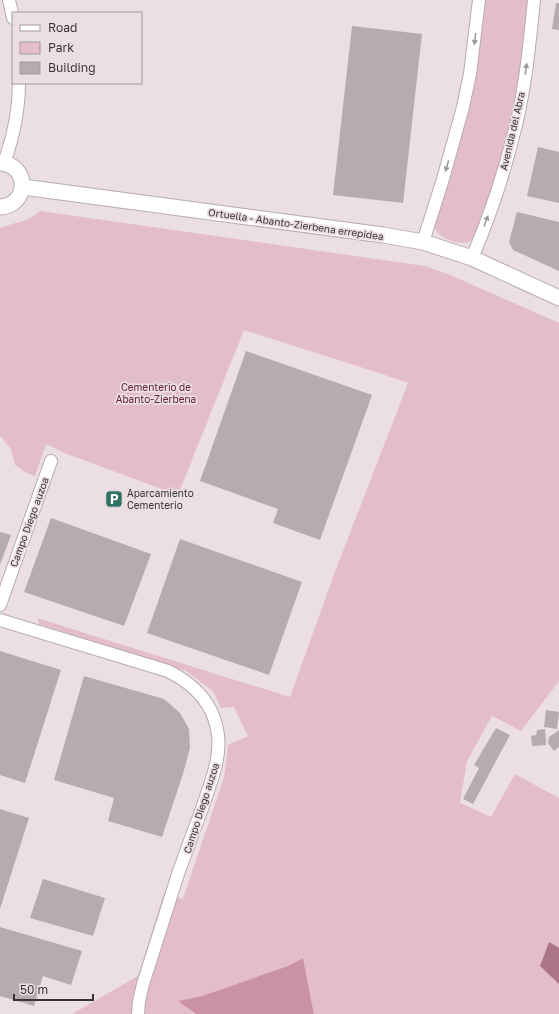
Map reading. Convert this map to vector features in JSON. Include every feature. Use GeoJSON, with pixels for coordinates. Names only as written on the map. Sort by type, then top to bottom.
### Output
{"type":"FeatureCollection","features":[{"type":"Feature","properties":{"kind":"street"},"geometry":{"type":"LineString","coordinates":[[10,0],[12,12]]}},
{"type":"Feature","properties":{"kind":"street"},"geometry":{"type":"LineString","coordinates":[[423,242],[443,179],[463,107],[472,61],[479,0]]}},
{"type":"Feature","properties":{"kind":"street","name":"Avenida del Abra"},"geometry":{"type":"LineString","coordinates":[[472,258],[497,192],[517,120],[525,76],[534,0]]}},
{"type":"Feature","properties":{"kind":"street"},"geometry":{"type":"LineString","coordinates":[[0,207],[12,204],[21,193],[22,187],[22,181],[18,171],[9,165],[2,163],[11,142],[18,109],[19,84]]}},
{"type":"Feature","properties":{"kind":"street","name":"Ortuella - Abanto-Zierbena errepidea"},"geometry":{"type":"LineString","coordinates":[[22,187],[383,235],[423,242],[472,258],[559,298]]}},
{"type":"Feature","properties":{"kind":"street","name":"Campo Diego auzoa"},"geometry":{"type":"LineString","coordinates":[[0,605],[51,461]]}},
{"type":"Feature","properties":{"kind":"street","name":"Campo Diego auzoa"},"geometry":{"type":"LineString","coordinates":[[0,620],[168,671],[193,687],[206,702],[213,716],[217,730],[217,762],[179,872],[143,984],[138,1014]]}},
{"type":"Feature","properties":{"kind":"green space"},"geometry":{"type":"Polygon","coordinates":[[[483,0],[532,0],[521,74],[510,133],[480,230],[472,240],[459,243],[444,238],[437,232],[434,217],[483,0]]]}},
{"type":"Feature","properties":{"kind":"green space","name":"Cementerio de Abanto-Zierbena"},"geometry":{"type":"Polygon","coordinates":[[[40,211],[425,266],[448,274],[559,323],[559,681],[521,731],[492,716],[467,761],[460,803],[491,817],[515,774],[559,798],[559,1014],[314,1014],[303,958],[288,966],[202,996],[179,1001],[196,1014],[72,1014],[138,976],[164,893],[183,899],[224,777],[228,745],[248,736],[234,707],[221,708],[213,691],[186,671],[39,624],[37,618],[290,697],[333,577],[408,383],[244,330],[178,495],[67,454],[46,444],[35,476],[25,472],[15,465],[11,449],[0,436],[0,228],[26,220],[40,211]]]}},
{"type":"Feature","properties":{"kind":"shaded area"},"geometry":{"type":"Polygon","coordinates":[[[549,942],[559,948],[559,984],[540,966],[549,942]]]}},
{"type":"Feature","properties":{"kind":"shaded area"},"geometry":{"type":"Polygon","coordinates":[[[303,958],[314,1014],[196,1014],[178,1001],[202,996],[288,966],[303,958]]]}},
{"type":"Feature","properties":{"kind":"building"},"geometry":{"type":"Polygon","coordinates":[[[556,3],[559,3],[559,30],[552,29],[556,3]]]}},
{"type":"Feature","properties":{"kind":"building"},"geometry":{"type":"Polygon","coordinates":[[[352,26],[422,34],[403,203],[333,195],[352,26]]]}},
{"type":"Feature","properties":{"kind":"building"},"geometry":{"type":"Polygon","coordinates":[[[538,147],[559,152],[559,203],[527,196],[538,147]]]}},
{"type":"Feature","properties":{"kind":"building"},"geometry":{"type":"Polygon","coordinates":[[[517,212],[559,222],[559,271],[513,250],[509,242],[517,212]]]}},
{"type":"Feature","properties":{"kind":"building"},"geometry":{"type":"Polygon","coordinates":[[[246,351],[372,395],[320,540],[273,523],[278,509],[200,481],[246,351]]]}},
{"type":"Feature","properties":{"kind":"building"},"geometry":{"type":"Polygon","coordinates":[[[51,518],[151,554],[124,626],[24,592],[51,518]]]}},
{"type":"Feature","properties":{"kind":"building"},"geometry":{"type":"Polygon","coordinates":[[[0,532],[11,535],[0,565],[0,532]]]}},
{"type":"Feature","properties":{"kind":"building"},"geometry":{"type":"Polygon","coordinates":[[[180,539],[302,582],[269,675],[147,633],[180,539]]]}},
{"type":"Feature","properties":{"kind":"building"},"geometry":{"type":"Polygon","coordinates":[[[0,651],[61,670],[25,783],[0,775],[0,651]]]}},
{"type":"Feature","properties":{"kind":"building"},"geometry":{"type":"Polygon","coordinates":[[[84,676],[164,699],[180,713],[189,729],[190,748],[162,837],[108,821],[114,798],[54,780],[84,676]]]}},
{"type":"Feature","properties":{"kind":"building"},"geometry":{"type":"Polygon","coordinates":[[[546,710],[559,712],[557,729],[544,727],[546,710]]]}},
{"type":"Feature","properties":{"kind":"building"},"geometry":{"type":"Polygon","coordinates":[[[496,728],[510,735],[473,804],[463,799],[479,768],[474,765],[496,728]]]}},
{"type":"Feature","properties":{"kind":"building"},"geometry":{"type":"Polygon","coordinates":[[[545,729],[546,745],[532,746],[531,736],[536,735],[537,730],[545,729]]]}},
{"type":"Feature","properties":{"kind":"building"},"geometry":{"type":"Polygon","coordinates":[[[559,730],[559,747],[554,751],[548,743],[549,737],[559,730]]]}},
{"type":"Feature","properties":{"kind":"building"},"geometry":{"type":"Polygon","coordinates":[[[0,809],[29,818],[0,909],[0,809]]]}},
{"type":"Feature","properties":{"kind":"building"},"geometry":{"type":"Polygon","coordinates":[[[43,879],[105,898],[93,936],[30,918],[43,879]]]}},
{"type":"Feature","properties":{"kind":"building"},"geometry":{"type":"Polygon","coordinates":[[[0,927],[82,951],[71,985],[43,976],[34,1006],[0,996],[0,927]]]}},
{"type":"Feature","properties":{"kind":"place","name":"Aparcamiento Cementerio"},"geometry":{"type":"Point","coordinates":[114,499]}}]}
